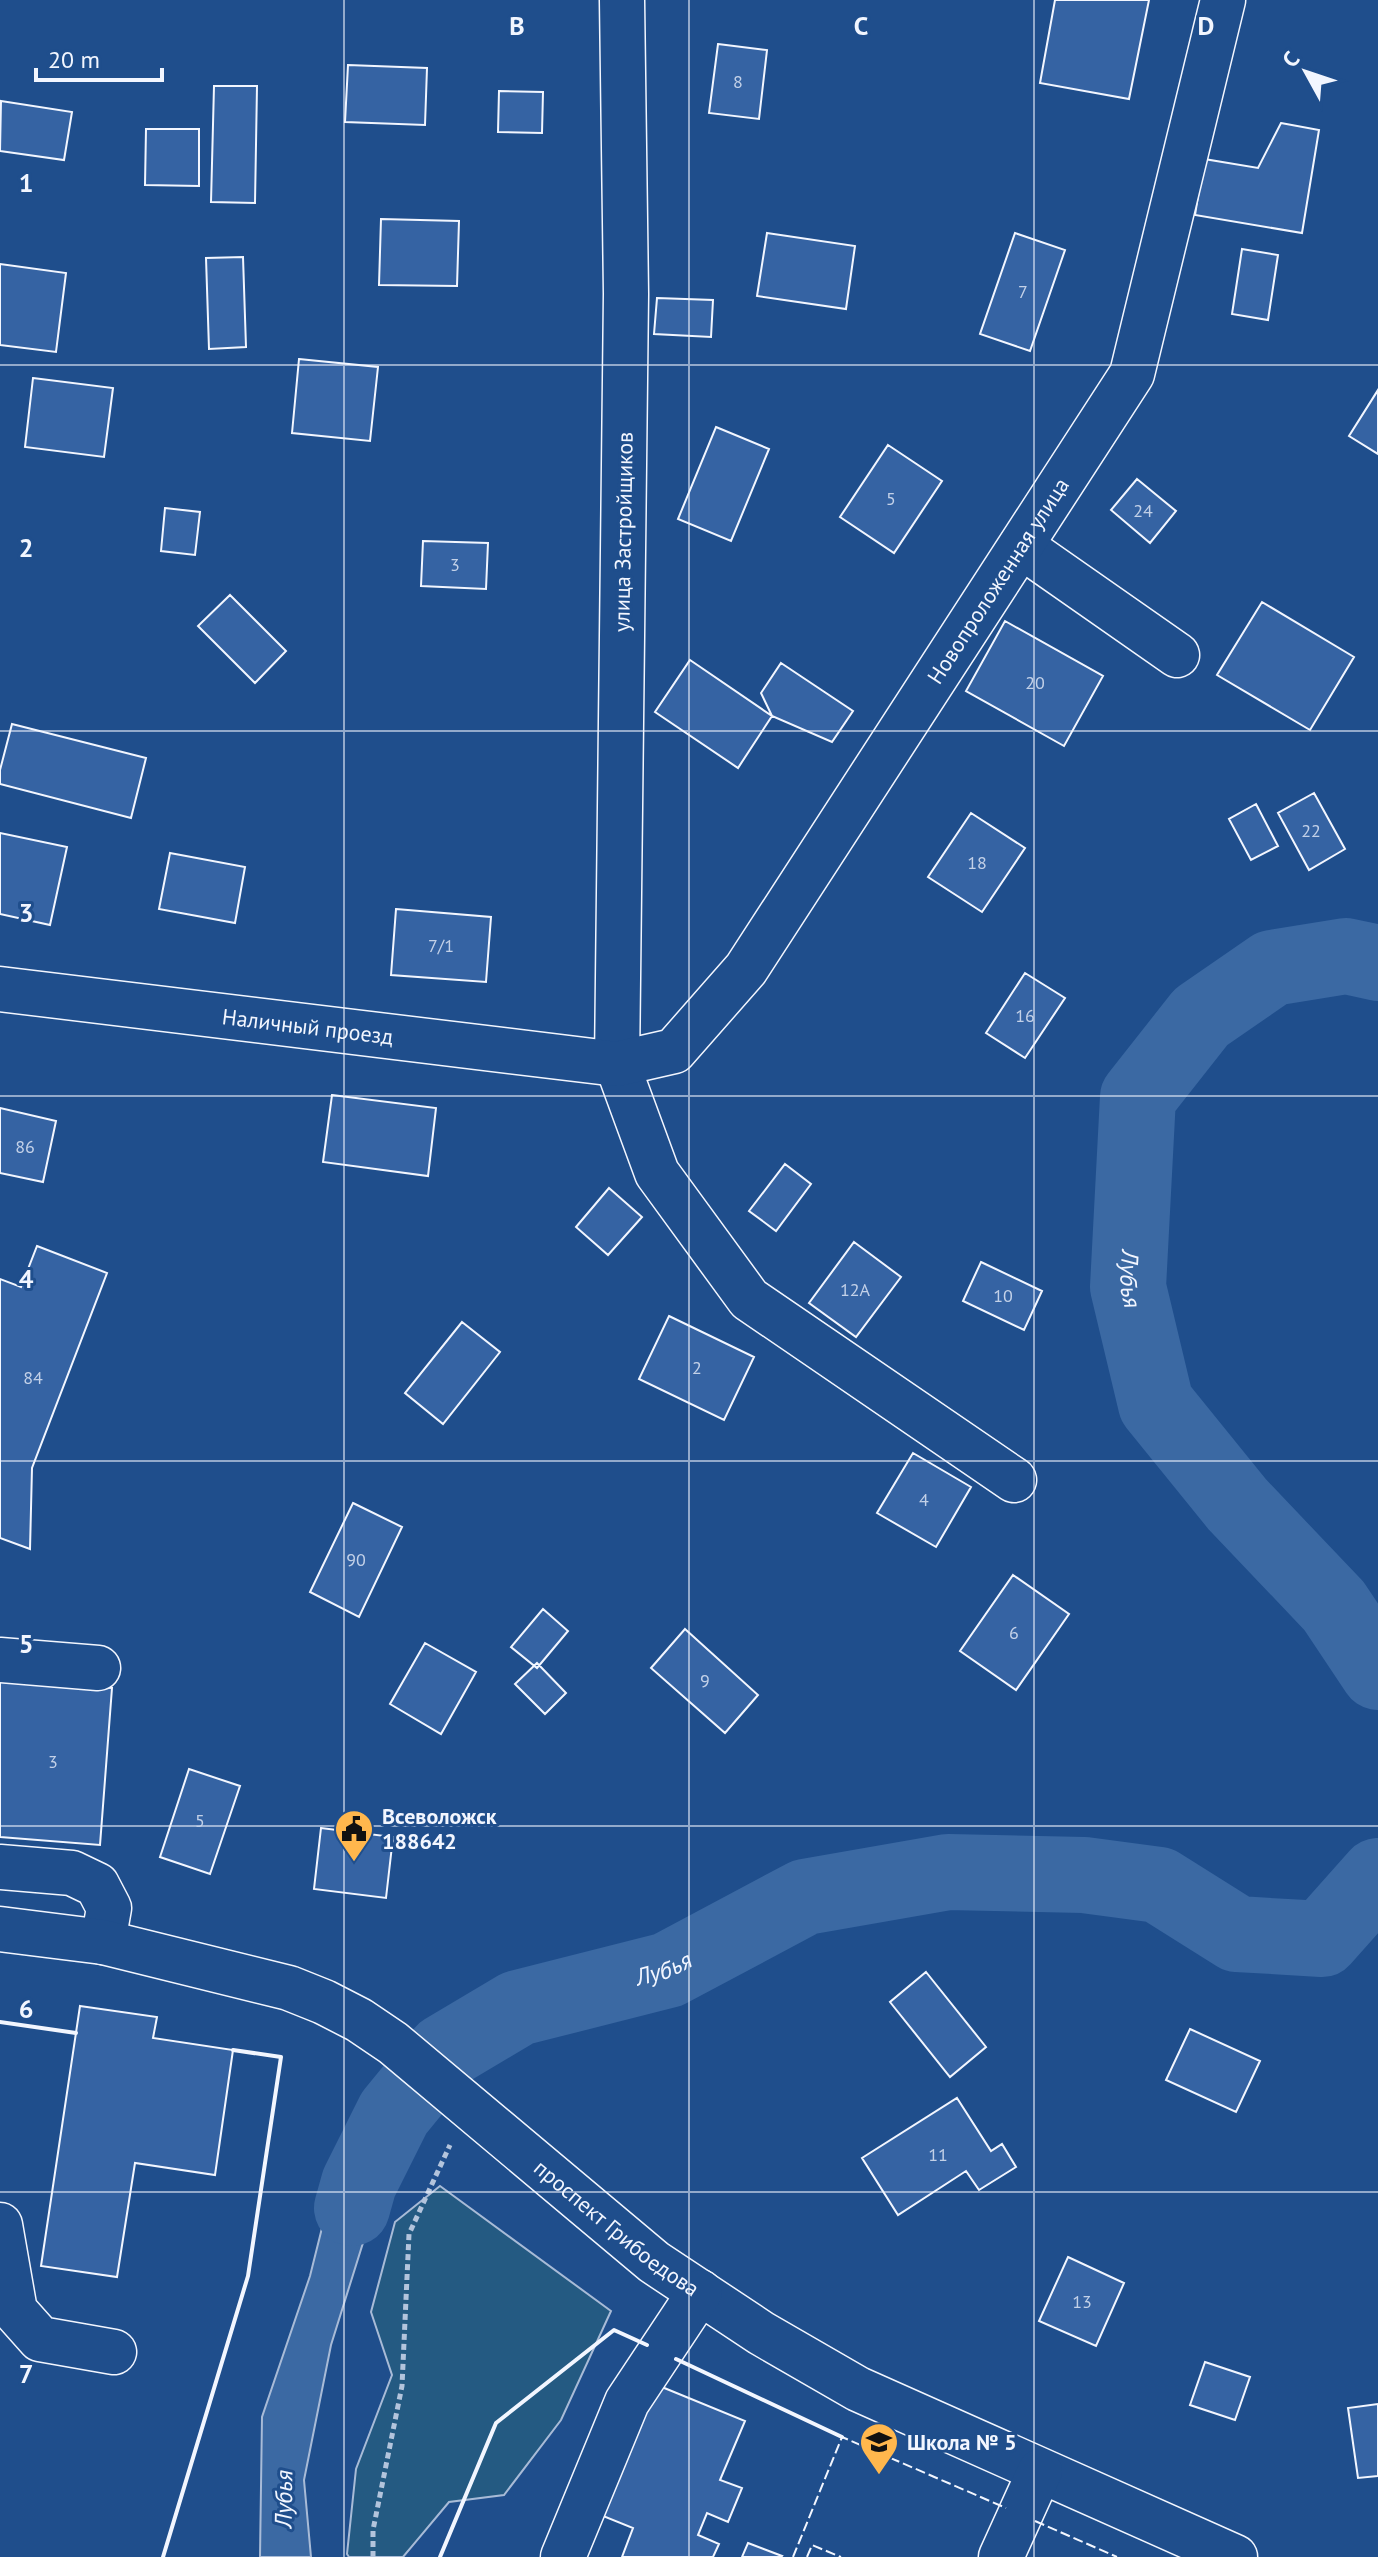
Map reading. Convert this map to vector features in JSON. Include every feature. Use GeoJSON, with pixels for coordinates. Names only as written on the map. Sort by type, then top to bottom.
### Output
{"type":"FeatureCollection","features":[{"type":"Feature","properties":{"kind":"street","name":"улица Застройщиков"},"geometry":{"type":"LineString","coordinates":[[617,1064],[626,294],[622,0]]}},
{"type":"Feature","properties":{"kind":"street","name":"Новопроложенная улица"},"geometry":{"type":"LineString","coordinates":[[617,1064],[674,1051],[746,969],[1132,374],[1223,0]]}},
{"type":"Feature","properties":{"kind":"street"},"geometry":{"type":"LineString","coordinates":[[1021,546],[1177,655]]}},
{"type":"Feature","properties":{"kind":"street","name":"Наличный проезд"},"geometry":{"type":"LineString","coordinates":[[0,989],[617,1064]]}},
{"type":"Feature","properties":{"kind":"street"},"geometry":{"type":"LineString","coordinates":[[617,1064],[657,1173],[749,1299],[1014,1480]]}},
{"type":"Feature","properties":{"kind":"street"},"geometry":{"type":"LineString","coordinates":[[0,1660],[98,1668]]}},
{"type":"Feature","properties":{"kind":"street"},"geometry":{"type":"LineString","coordinates":[[0,1867],[72,1873],[97,1885],[109,1908],[103,1942]]}},
{"type":"Feature","properties":{"kind":"street","name":"проспект Грибоедова"},"geometry":{"type":"LineString","coordinates":[[0,1929],[103,1942],[289,1988],[336,2008],[393,2043],[465,2123],[654,2262],[761,2333],[858,2389],[1235,2557]]}},
{"type":"Feature","properties":{"kind":"street"},"geometry":{"type":"LineString","coordinates":[[0,2225],[15,2311],[40,2339],[114,2352]]}},
{"type":"Feature","properties":{"kind":"street"},"geometry":{"type":"LineString","coordinates":[[563,2557],[627,2402],[700,2292]]}},
{"type":"Feature","properties":{"kind":"street"},"geometry":{"type":"LineString","coordinates":[[1001,2557],[1040,2471]]}},
{"type":"Feature","properties":{"kind":"path"},"geometry":{"type":"LineString","coordinates":[[373,2557],[373,2530],[402,2386],[409,2234],[465,2123]]}},
{"type":"Feature","properties":{"kind":"shaded area"},"geometry":{"type":"Polygon","coordinates":[[[440,2186],[611,2311],[561,2420],[504,2495],[449,2502],[403,2557],[349,2557],[356,2469],[392,2375],[371,2312],[395,2222],[440,2186]]]}},
{"type":"Feature","properties":{"kind":"water"},"geometry":{"type":"Polygon","coordinates":[[[367,2091],[420,2135],[373,2211],[331,2345],[304,2480],[311,2557],[260,2557],[262,2417],[310,2276],[340,2156],[367,2091]]]}},
{"type":"Feature","properties":{"kind":"building"},"geometry":{"type":"Polygon","coordinates":[[[1055,0],[1149,0],[1129,99],[1040,83],[1055,0]]]}},
{"type":"Feature","properties":{"kind":"building"},"geometry":{"type":"Polygon","coordinates":[[[718,44],[767,50],[759,119],[709,113],[718,44]]]}},
{"type":"Feature","properties":{"kind":"building"},"geometry":{"type":"Polygon","coordinates":[[[348,65],[427,68],[425,125],[345,122],[348,65]]]}},
{"type":"Feature","properties":{"kind":"building"},"geometry":{"type":"Polygon","coordinates":[[[214,86],[257,86],[255,203],[211,202],[214,86]]]}},
{"type":"Feature","properties":{"kind":"building"},"geometry":{"type":"Polygon","coordinates":[[[499,91],[543,92],[542,133],[498,132],[499,91]]]}},
{"type":"Feature","properties":{"kind":"building"},"geometry":{"type":"Polygon","coordinates":[[[1,101],[72,112],[64,160],[0,151],[1,101]]]}},
{"type":"Feature","properties":{"kind":"building"},"geometry":{"type":"Polygon","coordinates":[[[1281,123],[1319,130],[1302,233],[1195,215],[1204,159],[1258,168],[1281,123]]]}},
{"type":"Feature","properties":{"kind":"building"},"geometry":{"type":"Polygon","coordinates":[[[146,129],[199,129],[199,186],[145,185],[146,129]]]}},
{"type":"Feature","properties":{"kind":"building"},"geometry":{"type":"Polygon","coordinates":[[[381,219],[459,221],[457,286],[379,285],[381,219]]]}},
{"type":"Feature","properties":{"kind":"building"},"geometry":{"type":"Polygon","coordinates":[[[767,233],[855,246],[846,309],[757,296],[767,233]]]}},
{"type":"Feature","properties":{"kind":"building"},"geometry":{"type":"Polygon","coordinates":[[[1015,233],[1065,250],[1030,351],[980,334],[1015,233]]]}},
{"type":"Feature","properties":{"kind":"building"},"geometry":{"type":"Polygon","coordinates":[[[1242,249],[1278,255],[1268,320],[1232,314],[1242,249]]]}},
{"type":"Feature","properties":{"kind":"building"},"geometry":{"type":"Polygon","coordinates":[[[243,257],[246,347],[209,349],[206,258],[243,257]]]}},
{"type":"Feature","properties":{"kind":"building"},"geometry":{"type":"Polygon","coordinates":[[[0,264],[66,273],[56,352],[0,345],[0,264]]]}},
{"type":"Feature","properties":{"kind":"building"},"geometry":{"type":"Polygon","coordinates":[[[657,298],[713,300],[711,337],[654,334],[657,298]]]}},
{"type":"Feature","properties":{"kind":"building"},"geometry":{"type":"Polygon","coordinates":[[[299,359],[378,367],[370,441],[292,433],[299,359]]]}},
{"type":"Feature","properties":{"kind":"building"},"geometry":{"type":"Polygon","coordinates":[[[33,378],[113,388],[104,457],[25,447],[33,378]]]}},
{"type":"Feature","properties":{"kind":"building"},"geometry":{"type":"Polygon","coordinates":[[[1378,390],[1378,454],[1349,436],[1378,390]]]}},
{"type":"Feature","properties":{"kind":"building"},"geometry":{"type":"Polygon","coordinates":[[[716,427],[769,449],[731,541],[678,519],[716,427]]]}},
{"type":"Feature","properties":{"kind":"building"},"geometry":{"type":"Polygon","coordinates":[[[888,445],[942,481],[894,553],[840,517],[888,445]]]}},
{"type":"Feature","properties":{"kind":"building"},"geometry":{"type":"Polygon","coordinates":[[[1137,479],[1176,511],[1150,543],[1111,510],[1137,479]]]}},
{"type":"Feature","properties":{"kind":"building"},"geometry":{"type":"Polygon","coordinates":[[[165,508],[200,512],[195,555],[161,551],[165,508]]]}},
{"type":"Feature","properties":{"kind":"building"},"geometry":{"type":"Polygon","coordinates":[[[423,541],[488,543],[486,589],[421,586],[423,541]]]}},
{"type":"Feature","properties":{"kind":"building"},"geometry":{"type":"Polygon","coordinates":[[[230,595],[286,651],[255,683],[198,626],[230,595]]]}},
{"type":"Feature","properties":{"kind":"building"},"geometry":{"type":"Polygon","coordinates":[[[1262,602],[1354,657],[1310,730],[1217,675],[1262,602]]]}},
{"type":"Feature","properties":{"kind":"building"},"geometry":{"type":"Polygon","coordinates":[[[1005,621],[1103,676],[1064,746],[966,691],[1005,621]]]}},
{"type":"Feature","properties":{"kind":"building"},"geometry":{"type":"Polygon","coordinates":[[[690,660],[772,716],[738,768],[655,712],[690,660]]]}},
{"type":"Feature","properties":{"kind":"building"},"geometry":{"type":"Polygon","coordinates":[[[781,663],[853,711],[832,742],[772,716],[761,693],[781,663]]]}},
{"type":"Feature","properties":{"kind":"building"},"geometry":{"type":"Polygon","coordinates":[[[12,724],[146,758],[131,818],[0,784],[0,770],[12,724]]]}},
{"type":"Feature","properties":{"kind":"building"},"geometry":{"type":"Polygon","coordinates":[[[1314,793],[1345,849],[1309,870],[1278,813],[1314,793]]]}},
{"type":"Feature","properties":{"kind":"building"},"geometry":{"type":"Polygon","coordinates":[[[1256,804],[1278,846],[1251,860],[1229,819],[1256,804]]]}},
{"type":"Feature","properties":{"kind":"building"},"geometry":{"type":"Polygon","coordinates":[[[971,813],[1025,848],[982,912],[928,877],[971,813]]]}},
{"type":"Feature","properties":{"kind":"building"},"geometry":{"type":"Polygon","coordinates":[[[0,833],[67,847],[50,925],[0,914],[0,833]]]}},
{"type":"Feature","properties":{"kind":"building"},"geometry":{"type":"Polygon","coordinates":[[[170,853],[245,867],[235,923],[159,909],[170,853]]]}},
{"type":"Feature","properties":{"kind":"building"},"geometry":{"type":"Polygon","coordinates":[[[396,909],[491,917],[486,982],[391,975],[396,909]]]}},
{"type":"Feature","properties":{"kind":"building"},"geometry":{"type":"Polygon","coordinates":[[[1025,973],[1065,998],[1025,1058],[986,1033],[1025,973]]]}},
{"type":"Feature","properties":{"kind":"building"},"geometry":{"type":"Polygon","coordinates":[[[332,1095],[436,1108],[428,1176],[323,1162],[332,1095]]]}},
{"type":"Feature","properties":{"kind":"building"},"geometry":{"type":"Polygon","coordinates":[[[0,1108],[56,1121],[43,1182],[0,1173],[0,1108]]]}},
{"type":"Feature","properties":{"kind":"building"},"geometry":{"type":"Polygon","coordinates":[[[785,1164],[811,1184],[776,1231],[749,1211],[785,1164]]]}},
{"type":"Feature","properties":{"kind":"building"},"geometry":{"type":"Polygon","coordinates":[[[609,1188],[642,1217],[608,1255],[576,1227],[609,1188]]]}},
{"type":"Feature","properties":{"kind":"building"},"geometry":{"type":"Polygon","coordinates":[[[854,1242],[901,1277],[856,1337],[809,1303],[854,1242]]]}},
{"type":"Feature","properties":{"kind":"building"},"geometry":{"type":"Polygon","coordinates":[[[37,1246],[107,1273],[32,1468],[30,1549],[0,1538],[0,1279],[21,1287],[37,1246]]]}},
{"type":"Feature","properties":{"kind":"building"},"geometry":{"type":"Polygon","coordinates":[[[981,1262],[1042,1291],[1024,1330],[963,1301],[981,1262]]]}},
{"type":"Feature","properties":{"kind":"building"},"geometry":{"type":"Polygon","coordinates":[[[669,1316],[754,1357],[724,1420],[639,1379],[669,1316]]]}},
{"type":"Feature","properties":{"kind":"building"},"geometry":{"type":"Polygon","coordinates":[[[462,1322],[500,1352],[443,1424],[405,1393],[462,1322]]]}},
{"type":"Feature","properties":{"kind":"building"},"geometry":{"type":"Polygon","coordinates":[[[913,1453],[971,1487],[936,1547],[877,1513],[913,1453]]]}},
{"type":"Feature","properties":{"kind":"building"},"geometry":{"type":"Polygon","coordinates":[[[353,1503],[402,1527],[359,1617],[310,1592],[353,1503]]]}},
{"type":"Feature","properties":{"kind":"building"},"geometry":{"type":"Polygon","coordinates":[[[1013,1575],[1069,1614],[1016,1690],[960,1651],[1013,1575]]]}},
{"type":"Feature","properties":{"kind":"building"},"geometry":{"type":"Polygon","coordinates":[[[543,1609],[568,1631],[537,1668],[511,1647],[543,1609]]]}},
{"type":"Feature","properties":{"kind":"building"},"geometry":{"type":"Polygon","coordinates":[[[685,1629],[758,1695],[725,1733],[651,1668],[685,1629]]]}},
{"type":"Feature","properties":{"kind":"building"},"geometry":{"type":"Polygon","coordinates":[[[425,1643],[476,1672],[441,1734],[390,1704],[425,1643]]]}},
{"type":"Feature","properties":{"kind":"building"},"geometry":{"type":"Polygon","coordinates":[[[537,1663],[566,1693],[545,1714],[515,1684],[537,1663]]]}},
{"type":"Feature","properties":{"kind":"building"},"geometry":{"type":"Polygon","coordinates":[[[0,1679],[112,1688],[100,1845],[0,1837],[0,1679]]]}},
{"type":"Feature","properties":{"kind":"building"},"geometry":{"type":"Polygon","coordinates":[[[189,1769],[240,1786],[210,1874],[160,1857],[189,1769]]]}},
{"type":"Feature","properties":{"kind":"building","name":"Всеволожск 188642"},"geometry":{"type":"Polygon","coordinates":[[[321,1828],[393,1837],[386,1898],[314,1889],[321,1828]]]}},
{"type":"Feature","properties":{"kind":"building"},"geometry":{"type":"Polygon","coordinates":[[[926,1972],[986,2047],[950,2077],[890,2002],[926,1972]]]}},
{"type":"Feature","properties":{"kind":"building"},"geometry":{"type":"Polygon","coordinates":[[[80,2006],[157,2017],[153,2038],[233,2050],[215,2175],[135,2163],[117,2277],[41,2266],[80,2006]]]}},
{"type":"Feature","properties":{"kind":"building"},"geometry":{"type":"Polygon","coordinates":[[[1190,2029],[1260,2061],[1236,2112],[1166,2080],[1190,2029]]]}},
{"type":"Feature","properties":{"kind":"building"},"geometry":{"type":"Polygon","coordinates":[[[957,2098],[991,2151],[1002,2144],[1016,2167],[979,2190],[966,2171],[898,2215],[862,2158],[957,2098]]]}},
{"type":"Feature","properties":{"kind":"building"},"geometry":{"type":"Polygon","coordinates":[[[1068,2257],[1124,2283],[1096,2346],[1039,2321],[1068,2257]]]}},
{"type":"Feature","properties":{"kind":"building"},"geometry":{"type":"Polygon","coordinates":[[[1205,2362],[1250,2377],[1235,2420],[1190,2405],[1205,2362]]]}},
{"type":"Feature","properties":{"kind":"building"},"geometry":{"type":"Polygon","coordinates":[[[657,2385],[745,2421],[720,2480],[742,2488],[728,2522],[707,2513],[698,2535],[719,2544],[713,2557],[622,2557],[633,2528],[603,2516],[657,2385]]]}},
{"type":"Feature","properties":{"kind":"building"},"geometry":{"type":"Polygon","coordinates":[[[1378,2404],[1378,2476],[1358,2478],[1348,2408],[1378,2404]]]}},
{"type":"Feature","properties":{"kind":"building"},"geometry":{"type":"Polygon","coordinates":[[[748,2543],[782,2556],[742,2557],[748,2543]]]}},
{"type":"Feature","properties":{"kind":"waterway","name":"Лубья"},"geometry":{"type":"LineString","coordinates":[[1378,963],[1346,956],[1272,968],[1201,1017],[1138,1097],[1128,1287],[1156,1404],[1237,1504],[1334,1606],[1378,1672]]}},
{"type":"Feature","properties":{"kind":"waterway","name":"Лубья"},"geometry":{"type":"LineString","coordinates":[[352,2208],[359,2183],[394,2113],[444,2052],[518,2008],[668,1970],[805,1897],[948,1872],[1084,1875],[1159,1885],[1237,1934],[1322,1939],[1378,1876]]}},
{"type":"Feature","properties":{"kind":"fence"},"geometry":{"type":"LineString","coordinates":[[793,2557],[842,2437],[1006,2508]]}},
{"type":"Feature","properties":{"kind":"fence"},"geometry":{"type":"LineString","coordinates":[[1035,2521],[1117,2557]]}},
{"type":"Feature","properties":{"kind":"fence"},"geometry":{"type":"LineString","coordinates":[[807,2557],[812,2545],[841,2557]]}},
{"type":"Feature","properties":{"kind":"wall"},"geometry":{"type":"LineString","coordinates":[[0,2022],[76,2033]]}},
{"type":"Feature","properties":{"kind":"wall"},"geometry":{"type":"LineString","coordinates":[[163,2557],[248,2276],[281,2057],[233,2050]]}},
{"type":"Feature","properties":{"kind":"wall"},"geometry":{"type":"LineString","coordinates":[[440,2557],[496,2423],[614,2330],[647,2345]]}},
{"type":"Feature","properties":{"kind":"wall"},"geometry":{"type":"LineString","coordinates":[[676,2359],[842,2437]]}},
{"type":"Feature","properties":{"kind":"place","name":"Всеволожск 188642"},"geometry":{"type":"Point","coordinates":[354,1863]}},
{"type":"Feature","properties":{"kind":"place","name":"Школа № 5"},"geometry":{"type":"Point","coordinates":[879,2476]}}]}
